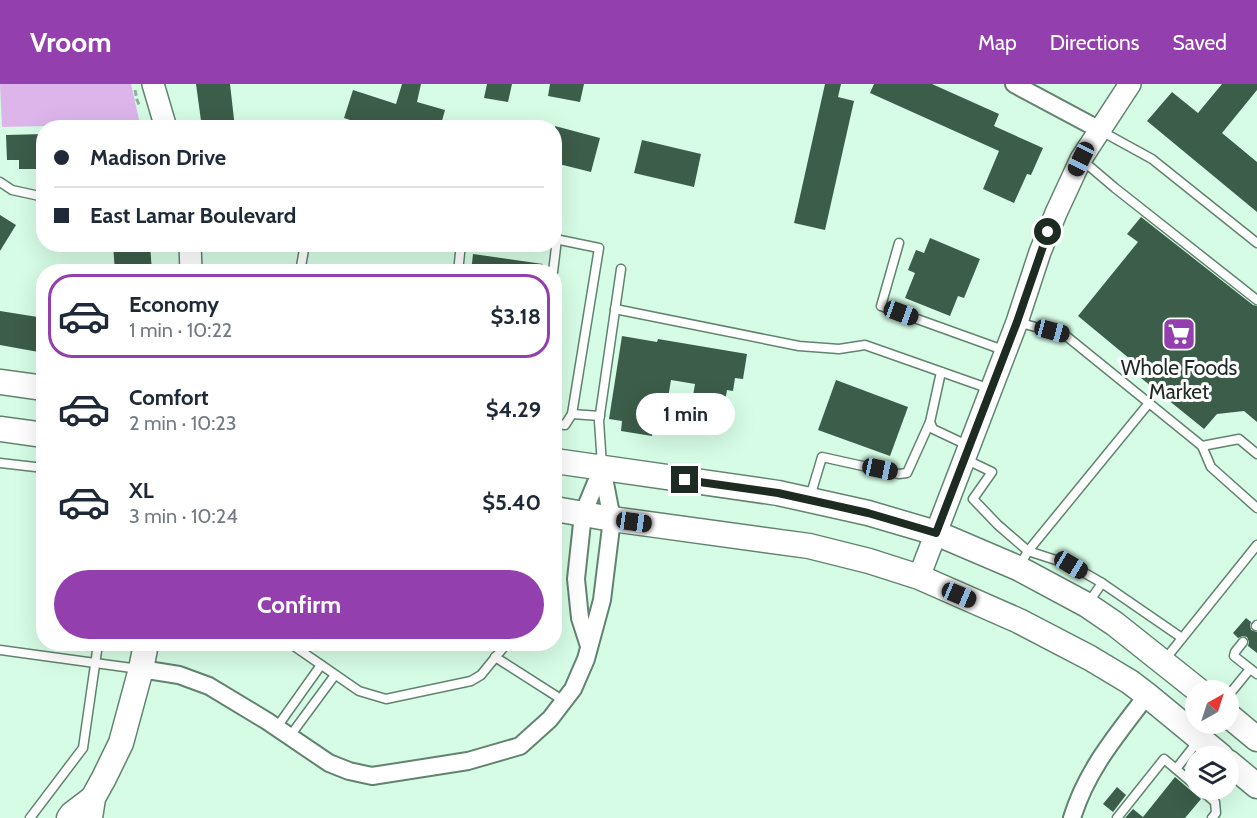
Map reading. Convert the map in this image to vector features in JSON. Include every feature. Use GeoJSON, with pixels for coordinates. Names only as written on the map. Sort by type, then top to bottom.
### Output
{"type":"FeatureCollection","features":[{"type":"Feature","properties":{"kind":"main road"},"geometry":{"type":"LineString","coordinates":[[0,382],[36,387]]}},
{"type":"Feature","properties":{"kind":"main road"},"geometry":{"type":"LineString","coordinates":[[0,429],[36,434]]}},
{"type":"Feature","properties":{"kind":"main road"},"geometry":{"type":"LineString","coordinates":[[562,462],[778,493],[868,513],[1023,560],[1115,624],[1186,680]]}},
{"type":"Feature","properties":{"kind":"main road"},"geometry":{"type":"LineString","coordinates":[[562,510],[809,546],[869,561],[919,577],[1019,621],[1090,657],[1130,682],[1209,746]]}},
{"type":"Feature","properties":{"kind":"main road"},"geometry":{"type":"LineString","coordinates":[[69,818],[72,814],[91,808],[114,760],[121,743],[145,651]]}},
{"type":"Feature","properties":{"kind":"main road"},"geometry":{"type":"LineString","coordinates":[[1239,724],[1257,738]]}},
{"type":"Feature","properties":{"kind":"main road"},"geometry":{"type":"LineString","coordinates":[[1239,771],[1257,786]]}},
{"type":"Feature","properties":{"kind":"street"},"geometry":{"type":"LineString","coordinates":[[153,84],[164,120]]}},
{"type":"Feature","properties":{"kind":"street"},"geometry":{"type":"LineString","coordinates":[[1014,84],[1100,130]]}},
{"type":"Feature","properties":{"kind":"street"},"geometry":{"type":"LineString","coordinates":[[919,577],[1017,322],[1040,252],[1056,213],[1081,159],[1130,84]]}},
{"type":"Feature","properties":{"kind":"street"},"geometry":{"type":"LineString","coordinates":[[589,646],[580,618],[576,579],[583,513],[602,468]]}},
{"type":"Feature","properties":{"kind":"street"},"geometry":{"type":"LineString","coordinates":[[141,669],[179,675],[209,686],[329,763],[349,771],[372,776],[468,761],[520,746],[550,719],[564,701],[573,689],[586,659],[602,600],[612,519],[602,468]]}},
{"type":"Feature","properties":{"kind":"street"},"geometry":{"type":"LineString","coordinates":[[1073,818],[1082,789],[1099,759],[1147,695]]}},
{"type":"Feature","properties":{"kind":"lane"},"geometry":{"type":"LineString","coordinates":[[1100,130],[1152,159],[1257,243]]}},
{"type":"Feature","properties":{"kind":"lane"},"geometry":{"type":"LineString","coordinates":[[1081,159],[1257,300]]}},
{"type":"Feature","properties":{"kind":"lane"},"geometry":{"type":"LineString","coordinates":[[0,182],[12,190],[36,195]]}},
{"type":"Feature","properties":{"kind":"lane"},"geometry":{"type":"LineString","coordinates":[[562,240],[599,248],[572,414],[565,425],[562,425]]}},
{"type":"Feature","properties":{"kind":"lane"},"geometry":{"type":"LineString","coordinates":[[899,243],[881,306],[1006,351]]}},
{"type":"Feature","properties":{"kind":"lane"},"geometry":{"type":"LineString","coordinates":[[602,468],[600,416],[621,269]]}},
{"type":"Feature","properties":{"kind":"lane"},"geometry":{"type":"LineString","coordinates":[[615,309],[799,346],[839,349],[865,345],[991,389]]}},
{"type":"Feature","properties":{"kind":"lane"},"geometry":{"type":"LineString","coordinates":[[1017,322],[1065,335],[1202,446],[1211,467],[1257,508]]}},
{"type":"Feature","properties":{"kind":"lane"},"geometry":{"type":"LineString","coordinates":[[809,500],[822,457],[899,474],[907,473],[930,422],[941,372]]}},
{"type":"Feature","properties":{"kind":"lane"},"geometry":{"type":"LineString","coordinates":[[1023,560],[1149,403]]}},
{"type":"Feature","properties":{"kind":"lane"},"geometry":{"type":"LineString","coordinates":[[572,414],[600,416]]}},
{"type":"Feature","properties":{"kind":"lane"},"geometry":{"type":"LineString","coordinates":[[930,422],[933,429],[992,472],[973,499],[998,525],[1023,560],[1071,565],[1102,583],[1182,638]]}},
{"type":"Feature","properties":{"kind":"lane"},"geometry":{"type":"LineString","coordinates":[[1202,446],[1239,439],[1257,454]]}},
{"type":"Feature","properties":{"kind":"lane"},"geometry":{"type":"LineString","coordinates":[[0,463],[36,467]]}},
{"type":"Feature","properties":{"kind":"lane"},"geometry":{"type":"LineString","coordinates":[[1163,662],[1257,545]]}},
{"type":"Feature","properties":{"kind":"lane"},"geometry":{"type":"LineString","coordinates":[[1087,605],[1102,583]]}},
{"type":"Feature","properties":{"kind":"lane"},"geometry":{"type":"LineString","coordinates":[[1239,685],[1253,672],[1234,656],[1243,642]]}},
{"type":"Feature","properties":{"kind":"lane"},"geometry":{"type":"LineString","coordinates":[[0,650],[141,669]]}},
{"type":"Feature","properties":{"kind":"lane"},"geometry":{"type":"LineString","coordinates":[[30,818],[83,748],[97,651]]}},
{"type":"Feature","properties":{"kind":"lane"},"geometry":{"type":"LineString","coordinates":[[301,651],[359,692],[386,699],[471,681],[481,675],[499,651]]}},
{"type":"Feature","properties":{"kind":"lane"},"geometry":{"type":"LineString","coordinates":[[495,657],[564,701]]}},
{"type":"Feature","properties":{"kind":"lane"},"geometry":{"type":"LineString","coordinates":[[284,732],[321,665]]}},
{"type":"Feature","properties":{"kind":"lane"},"geometry":{"type":"LineString","coordinates":[[284,732],[335,675]]}},
{"type":"Feature","properties":{"kind":"lane"},"geometry":{"type":"LineString","coordinates":[[1176,769],[1200,738]]}},
{"type":"Feature","properties":{"kind":"lane"},"geometry":{"type":"LineString","coordinates":[[1117,818],[1164,759],[1185,777]]}},
{"type":"Feature","properties":{"kind":"lane"},"geometry":{"type":"LineString","coordinates":[[1212,818],[1216,813],[1213,800]]}},
{"type":"Feature","properties":{"kind":"shaded area"},"geometry":{"type":"Polygon","coordinates":[[[0,84],[131,84],[139,120],[36,120],[36,126],[2,127],[0,84]]]}},
{"type":"Feature","properties":{"kind":"building"},"geometry":{"type":"Polygon","coordinates":[[[196,84],[230,84],[234,120],[201,120],[196,84]]]}},
{"type":"Feature","properties":{"kind":"building"},"geometry":{"type":"Polygon","coordinates":[[[402,84],[421,84],[417,102],[445,110],[442,120],[350,120],[344,118],[353,90],[396,104],[402,84]]]}},
{"type":"Feature","properties":{"kind":"building"},"geometry":{"type":"Polygon","coordinates":[[[487,84],[512,84],[508,102],[484,98],[487,84]]]}},
{"type":"Feature","properties":{"kind":"building"},"geometry":{"type":"Polygon","coordinates":[[[550,84],[584,84],[580,102],[548,96],[550,84]]]}},
{"type":"Feature","properties":{"kind":"building"},"geometry":{"type":"Polygon","coordinates":[[[825,84],[841,84],[838,97],[854,101],[825,230],[794,223],[825,84]]]}},
{"type":"Feature","properties":{"kind":"building"},"geometry":{"type":"Polygon","coordinates":[[[874,84],[932,84],[999,114],[994,126],[1043,148],[1031,175],[1027,174],[1014,203],[983,189],[999,151],[870,93],[874,84]]]}},
{"type":"Feature","properties":{"kind":"building"},"geometry":{"type":"Polygon","coordinates":[[[1222,84],[1257,84],[1257,90],[1222,133],[1257,162],[1257,212],[1147,121],[1172,92],[1198,113],[1222,84]]]}},
{"type":"Feature","properties":{"kind":"building"},"geometry":{"type":"Polygon","coordinates":[[[562,128],[600,138],[591,172],[562,165],[562,128]]]}},
{"type":"Feature","properties":{"kind":"building"},"geometry":{"type":"Polygon","coordinates":[[[36,134],[36,169],[19,169],[19,160],[7,160],[6,135],[36,134]]]}},
{"type":"Feature","properties":{"kind":"building"},"geometry":{"type":"Polygon","coordinates":[[[642,140],[701,154],[694,187],[634,173],[642,140]]]}},
{"type":"Feature","properties":{"kind":"building"},"geometry":{"type":"Polygon","coordinates":[[[0,215],[16,225],[0,251],[0,215]]]}},
{"type":"Feature","properties":{"kind":"building","name":"Whole Foods Market"},"geometry":{"type":"Polygon","coordinates":[[[1141,217],[1257,306],[1257,422],[1244,411],[1217,414],[1204,429],[1125,365],[1130,359],[1078,316],[1138,242],[1127,234],[1141,217]]]}},
{"type":"Feature","properties":{"kind":"building"},"geometry":{"type":"Polygon","coordinates":[[[930,238],[980,259],[964,298],[958,296],[950,316],[905,298],[915,273],[908,270],[916,250],[924,253],[930,238]]]}},
{"type":"Feature","properties":{"kind":"building"},"geometry":{"type":"Polygon","coordinates":[[[114,252],[151,252],[151,264],[114,264],[114,252]]]}},
{"type":"Feature","properties":{"kind":"building"},"geometry":{"type":"Polygon","coordinates":[[[473,254],[543,264],[472,264],[473,254]]]}},
{"type":"Feature","properties":{"kind":"building"},"geometry":{"type":"Polygon","coordinates":[[[0,311],[36,317],[36,352],[0,345],[0,311]]]}},
{"type":"Feature","properties":{"kind":"building"},"geometry":{"type":"Polygon","coordinates":[[[622,336],[657,342],[658,339],[747,354],[743,379],[735,378],[733,391],[727,390],[722,420],[690,414],[695,384],[671,380],[663,428],[654,426],[652,436],[621,431],[622,421],[609,419],[622,336]]]}},
{"type":"Feature","properties":{"kind":"building"},"geometry":{"type":"Polygon","coordinates":[[[836,380],[908,407],[890,456],[818,430],[836,380]]]}},
{"type":"Feature","properties":{"kind":"building"},"geometry":{"type":"Polygon","coordinates":[[[1246,618],[1251,622],[1251,630],[1257,632],[1257,653],[1248,646],[1247,637],[1238,638],[1233,633],[1246,618]]]}},
{"type":"Feature","properties":{"kind":"building"},"geometry":{"type":"Polygon","coordinates":[[[1175,777],[1185,785],[1185,800],[1200,800],[1185,818],[1125,818],[1133,809],[1143,817],[1175,777]]]}},
{"type":"Feature","properties":{"kind":"building"},"geometry":{"type":"Polygon","coordinates":[[[1117,787],[1126,795],[1113,812],[1103,804],[1117,787]]]}},
{"type":"Feature","properties":{"kind":"place","name":"Whole Foods Market"},"geometry":{"type":"Point","coordinates":[1179,334]}},
{"type":"Feature","properties":{"kind":"route"},"geometry":{"type":"LineString","coordinates":[[685,480],[778,493],[868,513],[936,533],[1017,322],[1048,232]]}}]}
